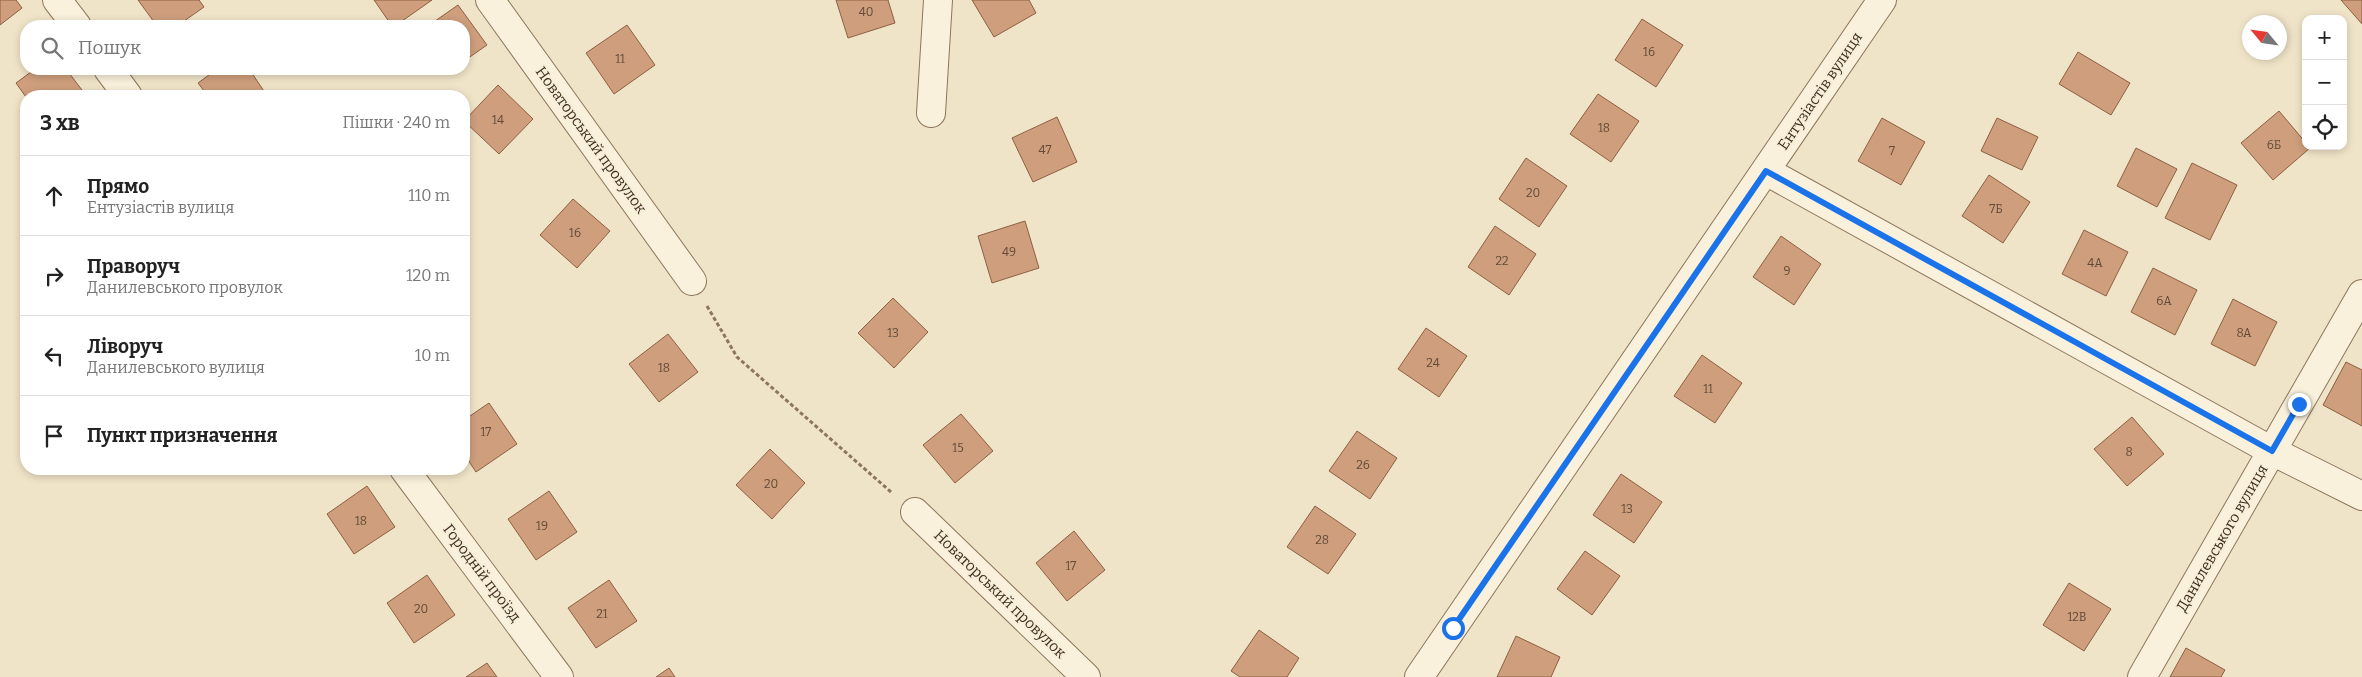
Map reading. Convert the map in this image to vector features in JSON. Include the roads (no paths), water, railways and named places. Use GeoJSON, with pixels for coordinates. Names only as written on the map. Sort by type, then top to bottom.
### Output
{"type":"FeatureCollection","features":[{"type":"Feature","properties":{"kind":"street"},"geometry":{"type":"LineString","coordinates":[[57,0],[72,20]]}},
{"type":"Feature","properties":{"kind":"street","name":"Новаторський провулок"},"geometry":{"type":"LineString","coordinates":[[490,0],[692,281]]}},
{"type":"Feature","properties":{"kind":"street"},"geometry":{"type":"LineString","coordinates":[[931,113],[938,0]]}},
{"type":"Feature","properties":{"kind":"street","name":"Ентузіастів вулиця"},"geometry":{"type":"LineString","coordinates":[[1419,677],[1882,0]]}},
{"type":"Feature","properties":{"kind":"street"},"geometry":{"type":"LineString","coordinates":[[112,75],[124,90]]}},
{"type":"Feature","properties":{"kind":"street"},"geometry":{"type":"LineString","coordinates":[[1766,171],[2272,451],[2362,496]]}},
{"type":"Feature","properties":{"kind":"street","name":"Данилевського вулиця"},"geometry":{"type":"LineString","coordinates":[[2142,677],[2362,294]]}},
{"type":"Feature","properties":{"kind":"street","name":"Городній проїзд"},"geometry":{"type":"LineString","coordinates":[[408,475],[559,677]]}},
{"type":"Feature","properties":{"kind":"street","name":"Новаторський провулок"},"geometry":{"type":"LineString","coordinates":[[915,512],[1086,677]]}}]}
